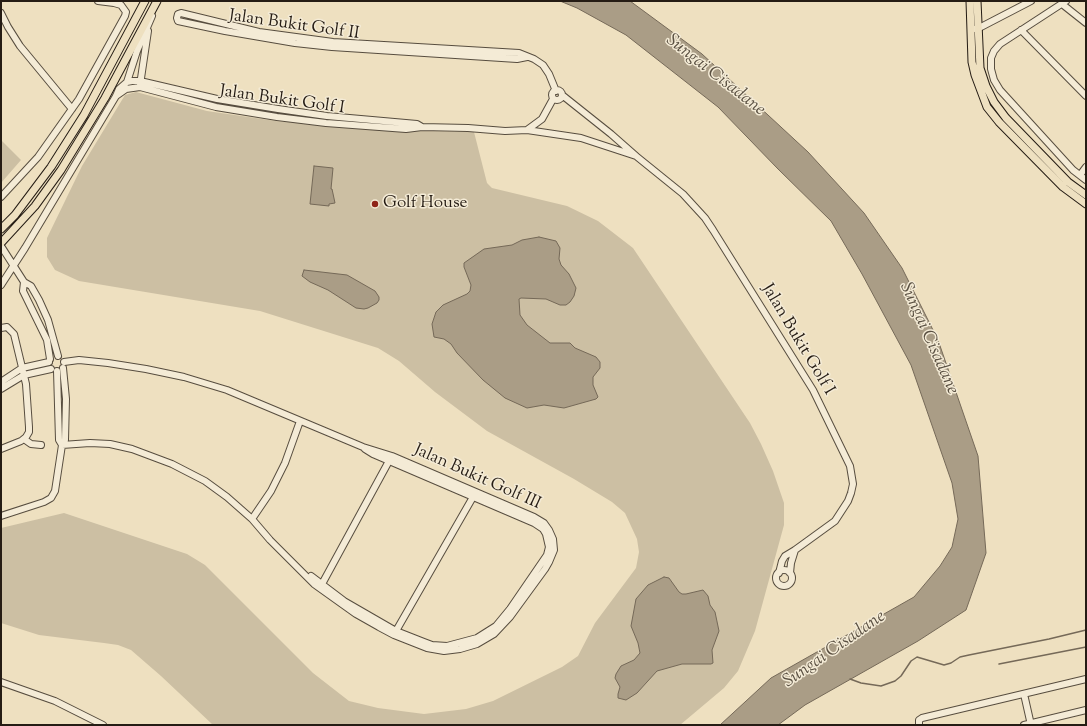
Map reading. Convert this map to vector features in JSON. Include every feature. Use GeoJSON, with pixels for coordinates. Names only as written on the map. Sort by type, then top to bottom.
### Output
{"type":"FeatureCollection","features":[{"type":"Feature","properties":{"kind":"main road"},"geometry":{"type":"LineString","coordinates":[[1,230],[15,215],[51,167],[84,115],[145,1]]}},
{"type":"Feature","properties":{"kind":"main road"},"geometry":{"type":"LineString","coordinates":[[1,245],[48,190],[61,170],[105,98],[158,1]]}},
{"type":"Feature","properties":{"kind":"main road"},"geometry":{"type":"LineString","coordinates":[[970,1],[980,68],[986,86],[994,102],[1006,118],[1053,167],[1068,182],[1086,195]]}},
{"type":"Feature","properties":{"kind":"main road"},"geometry":{"type":"LineString","coordinates":[[977,1],[972,62],[975,75],[988,107],[999,122],[1063,187],[1086,204]]}},
{"type":"Feature","properties":{"kind":"street"},"geometry":{"type":"LineString","coordinates":[[1,197],[38,157],[80,99],[126,14],[121,5],[98,1]]}},
{"type":"Feature","properties":{"kind":"street"},"geometry":{"type":"LineString","coordinates":[[1,285],[14,266],[116,96],[118,89],[127,82],[137,51],[158,1]]}},
{"type":"Feature","properties":{"kind":"street"},"geometry":{"type":"LineString","coordinates":[[975,29],[1020,4],[1031,1]]}},
{"type":"Feature","properties":{"kind":"street"},"geometry":{"type":"LineString","coordinates":[[1086,23],[1064,3],[1000,44],[994,51],[991,58],[991,70],[994,80],[1000,90],[1073,170],[1086,180]]}},
{"type":"Feature","properties":{"kind":"street"},"geometry":{"type":"LineString","coordinates":[[1,12],[8,27],[20,46],[72,109]]}},
{"type":"Feature","properties":{"kind":"street","name":"Jalan Bukit Golf II"},"geometry":{"type":"LineString","coordinates":[[527,57],[517,60],[295,43],[226,32],[178,21],[177,18],[178,14],[181,13],[259,32],[333,42],[519,53],[534,59],[543,65],[556,90]]}},
{"type":"Feature","properties":{"kind":"street"},"geometry":{"type":"LineString","coordinates":[[140,84],[148,25]]}},
{"type":"Feature","properties":{"kind":"street"},"geometry":{"type":"LineString","coordinates":[[1021,30],[1086,96]]}},
{"type":"Feature","properties":{"kind":"street","name":"Jalan Bukit Golf I"},"geometry":{"type":"LineString","coordinates":[[127,82],[132,81],[140,84],[278,110],[327,116],[417,124],[422,127],[468,128],[505,131],[527,130],[581,138],[636,156]]}},
{"type":"Feature","properties":{"kind":"street","name":"Jalan Bukit Golf I"},"geometry":{"type":"LineString","coordinates":[[116,96],[126,89],[140,84]]}},
{"type":"Feature","properties":{"kind":"street"},"geometry":{"type":"LineString","coordinates":[[527,130],[542,119],[553,99],[553,92],[556,90],[560,92],[562,95],[559,100],[553,99]]}},
{"type":"Feature","properties":{"kind":"street","name":"Jalan Bukit Golf I"},"geometry":{"type":"LineString","coordinates":[[562,95],[683,194],[714,230],[813,390],[850,466],[852,484],[848,501],[835,521],[785,556],[779,573]]}},
{"type":"Feature","properties":{"kind":"street"},"geometry":{"type":"LineString","coordinates":[[542,119],[547,133]]}},
{"type":"Feature","properties":{"kind":"street"},"geometry":{"type":"LineString","coordinates":[[607,146],[611,134]]}},
{"type":"Feature","properties":{"kind":"street"},"geometry":{"type":"LineString","coordinates":[[1080,175],[1086,167]]}},
{"type":"Feature","properties":{"kind":"street"},"geometry":{"type":"LineString","coordinates":[[1,245],[24,282],[31,286],[48,320],[58,356],[62,358],[64,365],[66,398],[65,440],[62,445],[55,491],[51,498],[44,502],[1,516]]}},
{"type":"Feature","properties":{"kind":"street"},"geometry":{"type":"LineString","coordinates":[[24,282],[23,291],[47,340],[50,360],[54,370],[59,440],[62,445]]}},
{"type":"Feature","properties":{"kind":"street"},"geometry":{"type":"LineString","coordinates":[[1,328],[7,327],[14,334],[28,399],[29,427],[29,432],[24,439],[1,449]]}},
{"type":"Feature","properties":{"kind":"street"},"geometry":{"type":"LineString","coordinates":[[1,382],[22,368],[50,360],[52,357],[58,356]]}},
{"type":"Feature","properties":{"kind":"street","name":"Jalan Bukit Golf III"},"geometry":{"type":"LineString","coordinates":[[62,445],[90,443],[110,444],[153,456],[205,481],[227,497],[252,519],[270,540],[314,584],[378,627],[427,648],[444,651],[460,649],[477,644],[494,634],[510,617],[549,562],[554,550],[552,539],[546,526],[539,519],[392,456],[363,447],[227,390],[184,377],[108,363],[79,360],[64,365]]}},
{"type":"Feature","properties":{"kind":"street"},"geometry":{"type":"LineString","coordinates":[[1,389],[24,375],[60,370],[64,365]]}},
{"type":"Feature","properties":{"kind":"street"},"geometry":{"type":"LineString","coordinates":[[252,519],[271,491],[285,463],[300,421]]}},
{"type":"Feature","properties":{"kind":"street"},"geometry":{"type":"LineString","coordinates":[[24,439],[31,444],[41,445]]}},
{"type":"Feature","properties":{"kind":"street","name":"Jalan Bukit Golf III"},"geometry":{"type":"LineString","coordinates":[[303,573],[311,576],[344,601],[396,631],[424,642],[440,646],[454,645],[477,638],[490,631],[502,620],[545,559],[548,550],[548,543],[546,534],[538,525],[373,454],[363,447]]}},
{"type":"Feature","properties":{"kind":"street"},"geometry":{"type":"LineString","coordinates":[[322,584],[389,461]]}},
{"type":"Feature","properties":{"kind":"street"},"geometry":{"type":"LineString","coordinates":[[396,631],[473,497]]}},
{"type":"Feature","properties":{"kind":"street"},"geometry":{"type":"LineString","coordinates":[[790,574],[786,571],[779,573],[777,577],[778,582],[783,586],[790,583],[792,578],[790,574],[791,563],[795,550]]}},
{"type":"Feature","properties":{"kind":"street"},"geometry":{"type":"LineString","coordinates":[[919,725],[919,720],[922,718],[1086,679]]}},
{"type":"Feature","properties":{"kind":"street"},"geometry":{"type":"LineString","coordinates":[[1,682],[55,701],[103,725]]}},
{"type":"Feature","properties":{"kind":"street"},"geometry":{"type":"LineString","coordinates":[[1024,694],[1029,724],[1086,710]]}},
{"type":"Feature","properties":{"kind":"shaded area"},"geometry":{"type":"Polygon","coordinates":[[[136,92],[207,111],[276,121],[392,130],[474,132],[487,183],[492,188],[567,206],[598,221],[633,248],[750,423],[773,471],[784,503],[784,525],[755,631],[738,671],[724,688],[680,725],[213,725],[131,650],[118,645],[39,635],[1,623],[1,528],[64,513],[187,554],[205,565],[313,673],[349,701],[378,708],[424,714],[466,709],[493,701],[562,667],[578,656],[595,623],[636,568],[639,552],[637,539],[625,513],[612,502],[574,479],[487,431],[435,392],[399,361],[378,348],[260,311],[79,281],[55,270],[47,257],[47,238],[82,166],[125,95],[136,92]]]}},
{"type":"Feature","properties":{"kind":"shaded area"},"geometry":{"type":"Polygon","coordinates":[[[1,140],[21,160],[1,183],[1,140]]]}},
{"type":"Feature","properties":{"kind":"water","name":"Sungai Cisadane"},"geometry":{"type":"Polygon","coordinates":[[[560,1],[630,1],[702,54],[808,152],[864,213],[902,268],[938,340],[978,456],[986,553],[966,610],[918,641],[805,705],[778,725],[720,725],[771,678],[914,597],[940,566],[952,547],[958,519],[952,483],[911,365],[862,274],[831,221],[718,107],[626,35],[577,8],[560,1]]]}},
{"type":"Feature","properties":{"kind":"water"},"geometry":{"type":"Polygon","coordinates":[[[314,166],[333,168],[331,189],[335,203],[329,204],[329,206],[310,204],[314,166]]]}},
{"type":"Feature","properties":{"kind":"water"},"geometry":{"type":"Polygon","coordinates":[[[539,237],[556,241],[560,248],[559,259],[561,265],[569,274],[576,288],[574,296],[566,305],[560,305],[546,299],[521,298],[519,299],[520,315],[527,325],[550,343],[570,343],[575,348],[596,357],[600,362],[600,368],[593,377],[593,385],[598,397],[596,399],[564,408],[544,405],[527,408],[505,398],[483,380],[457,353],[451,344],[444,339],[434,337],[432,324],[436,312],[443,305],[467,294],[470,291],[471,285],[464,267],[464,263],[484,249],[512,245],[522,240],[539,237]]]}},
{"type":"Feature","properties":{"kind":"water"},"geometry":{"type":"Polygon","coordinates":[[[304,270],[347,275],[375,291],[379,297],[379,300],[377,303],[368,308],[356,308],[328,290],[310,282],[302,276],[304,270]]]}},
{"type":"Feature","properties":{"kind":"water"},"geometry":{"type":"Polygon","coordinates":[[[664,577],[669,578],[682,594],[703,590],[708,596],[710,605],[715,612],[719,631],[712,650],[713,663],[682,664],[657,671],[637,693],[626,700],[618,698],[620,687],[615,678],[616,674],[621,666],[634,660],[640,653],[638,643],[631,626],[636,599],[648,585],[664,577]]]}},
{"type":"Feature","properties":{"kind":"waterway"},"geometry":{"type":"LineString","coordinates":[[850,679],[861,683],[881,686],[895,681],[901,676],[911,661],[917,657],[944,665],[951,663],[960,657],[1086,630]]}},
{"type":"Feature","properties":{"kind":"waterway"},"geometry":{"type":"LineString","coordinates":[[999,664],[1086,647]]}},
{"type":"Feature","properties":{"kind":"place","name":"Golf House"},"geometry":{"type":"Point","coordinates":[375,204]}}]}
